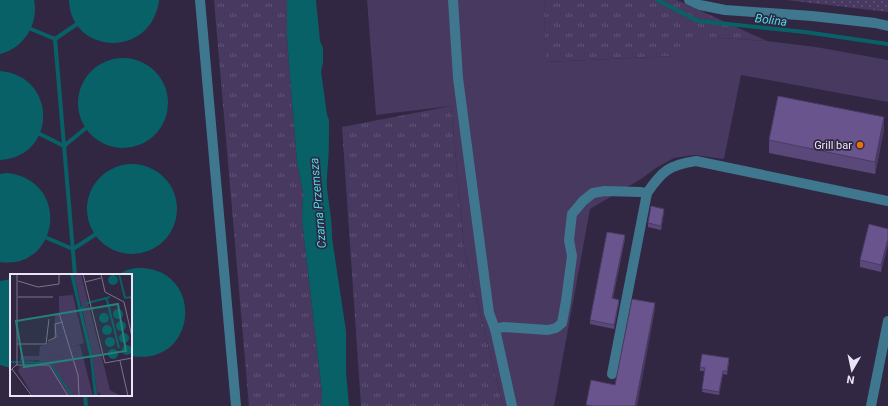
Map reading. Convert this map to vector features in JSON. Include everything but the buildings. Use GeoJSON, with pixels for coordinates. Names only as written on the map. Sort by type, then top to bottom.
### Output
{"type":"FeatureCollection","features":[{"type":"Feature","properties":{"kind":"street"},"geometry":{"type":"LineString","coordinates":[[200,0],[236,406]]}},
{"type":"Feature","properties":{"kind":"street"},"geometry":{"type":"LineString","coordinates":[[453,0],[460,93],[489,313],[495,329],[512,406]]}},
{"type":"Feature","properties":{"kind":"street"},"geometry":{"type":"LineString","coordinates":[[689,0],[700,5],[725,10],[828,18],[875,23],[888,26]]}},
{"type":"Feature","properties":{"kind":"street"},"geometry":{"type":"LineString","coordinates":[[612,374],[647,193],[665,170],[680,163],[696,161],[888,201]]}},
{"type":"Feature","properties":{"kind":"street"},"geometry":{"type":"LineString","coordinates":[[495,329],[502,327],[548,330],[556,328],[562,323],[572,256],[569,240],[572,214],[583,201],[594,193],[647,193]]}},
{"type":"Feature","properties":{"kind":"street"},"geometry":{"type":"LineString","coordinates":[[871,406],[888,321]]}},
{"type":"Feature","properties":{"kind":"green space"},"geometry":{"type":"Polygon","coordinates":[[[214,0],[287,0],[287,39],[297,162],[303,193],[302,220],[322,393],[321,406],[249,406],[214,0]]]}},
{"type":"Feature","properties":{"kind":"green space"},"geometry":{"type":"Polygon","coordinates":[[[367,0],[546,0],[544,9],[546,62],[675,56],[676,47],[721,38],[767,41],[816,47],[888,60],[888,102],[741,75],[724,159],[694,155],[674,158],[590,209],[554,406],[503,406],[464,248],[451,106],[376,115],[367,0]]]}},
{"type":"Feature","properties":{"kind":"green space"},"geometry":{"type":"Polygon","coordinates":[[[546,0],[677,0],[767,41],[721,38],[676,56],[545,62],[544,9],[546,0]]]}},
{"type":"Feature","properties":{"kind":"green space"},"geometry":{"type":"Polygon","coordinates":[[[786,0],[888,0],[888,12],[786,0]]]}},
{"type":"Feature","properties":{"kind":"green space"},"geometry":{"type":"Polygon","coordinates":[[[451,106],[464,248],[503,406],[361,406],[342,127],[451,106]]]}},
{"type":"Feature","properties":{"kind":"water"},"geometry":{"type":"Polygon","coordinates":[[[0,0],[34,0],[35,9],[32,26],[23,41],[9,51],[0,54],[0,0]]]}},
{"type":"Feature","properties":{"kind":"water"},"geometry":{"type":"Polygon","coordinates":[[[69,0],[159,1],[153,20],[141,33],[127,41],[111,43],[96,40],[82,31],[73,18],[69,0]]]}},
{"type":"Feature","properties":{"kind":"water","name":"Czarna Przemsza"},"geometry":{"type":"Polygon","coordinates":[[[287,0],[316,0],[320,41],[323,48],[323,63],[321,71],[329,120],[327,187],[332,238],[346,331],[346,372],[349,406],[321,406],[322,393],[302,220],[303,193],[297,162],[287,39],[287,0]]]}},
{"type":"Feature","properties":{"kind":"water"},"geometry":{"type":"Polygon","coordinates":[[[123,58],[140,62],[155,71],[164,86],[168,103],[164,120],[155,135],[140,144],[123,148],[106,144],[91,135],[82,120],[78,103],[82,86],[91,71],[106,62],[123,58]]]}},
{"type":"Feature","properties":{"kind":"water"},"geometry":{"type":"Polygon","coordinates":[[[0,71],[19,76],[32,87],[41,101],[43,116],[40,132],[32,146],[19,156],[0,160],[0,71]]]}},
{"type":"Feature","properties":{"kind":"water"},"geometry":{"type":"Polygon","coordinates":[[[132,164],[149,168],[164,177],[173,192],[177,209],[173,226],[164,241],[149,250],[132,254],[115,250],[100,241],[91,226],[87,209],[91,192],[100,177],[115,168],[132,164]]]}},
{"type":"Feature","properties":{"kind":"water"},"geometry":{"type":"Polygon","coordinates":[[[7,173],[28,179],[41,191],[49,206],[50,223],[45,239],[35,252],[20,261],[0,262],[0,174],[7,173]]]}},
{"type":"Feature","properties":{"kind":"water"},"geometry":{"type":"Polygon","coordinates":[[[136,268],[158,271],[174,282],[183,297],[185,315],[181,332],[171,346],[154,355],[132,356],[132,274],[119,274],[136,268]]]}},
{"type":"Feature","properties":{"kind":"water"},"geometry":{"type":"Polygon","coordinates":[[[10,279],[10,368],[0,365],[0,281],[10,279]]]}},
{"type":"Feature","properties":{"kind":"waterway","name":"Bolina"},"geometry":{"type":"LineString","coordinates":[[657,0],[698,21],[805,32],[888,44]]}},
{"type":"Feature","properties":{"kind":"waterway"},"geometry":{"type":"LineString","coordinates":[[55,39],[77,24]]}},
{"type":"Feature","properties":{"kind":"waterway"},"geometry":{"type":"LineString","coordinates":[[31,29],[55,39]]}},
{"type":"Feature","properties":{"kind":"waterway"},"geometry":{"type":"LineString","coordinates":[[55,39],[75,274]]}},
{"type":"Feature","properties":{"kind":"waterway"},"geometry":{"type":"LineString","coordinates":[[40,134],[64,146],[86,128]]}},
{"type":"Feature","properties":{"kind":"waterway"},"geometry":{"type":"LineString","coordinates":[[47,238],[73,249],[96,234]]}},
{"type":"Feature","properties":{"kind":"waterway"},"geometry":{"type":"LineString","coordinates":[[85,396],[86,406]]}},
{"type":"Feature","properties":{"kind":"place","name":"Grill bar"},"geometry":{"type":"Point","coordinates":[860,145]}}]}
